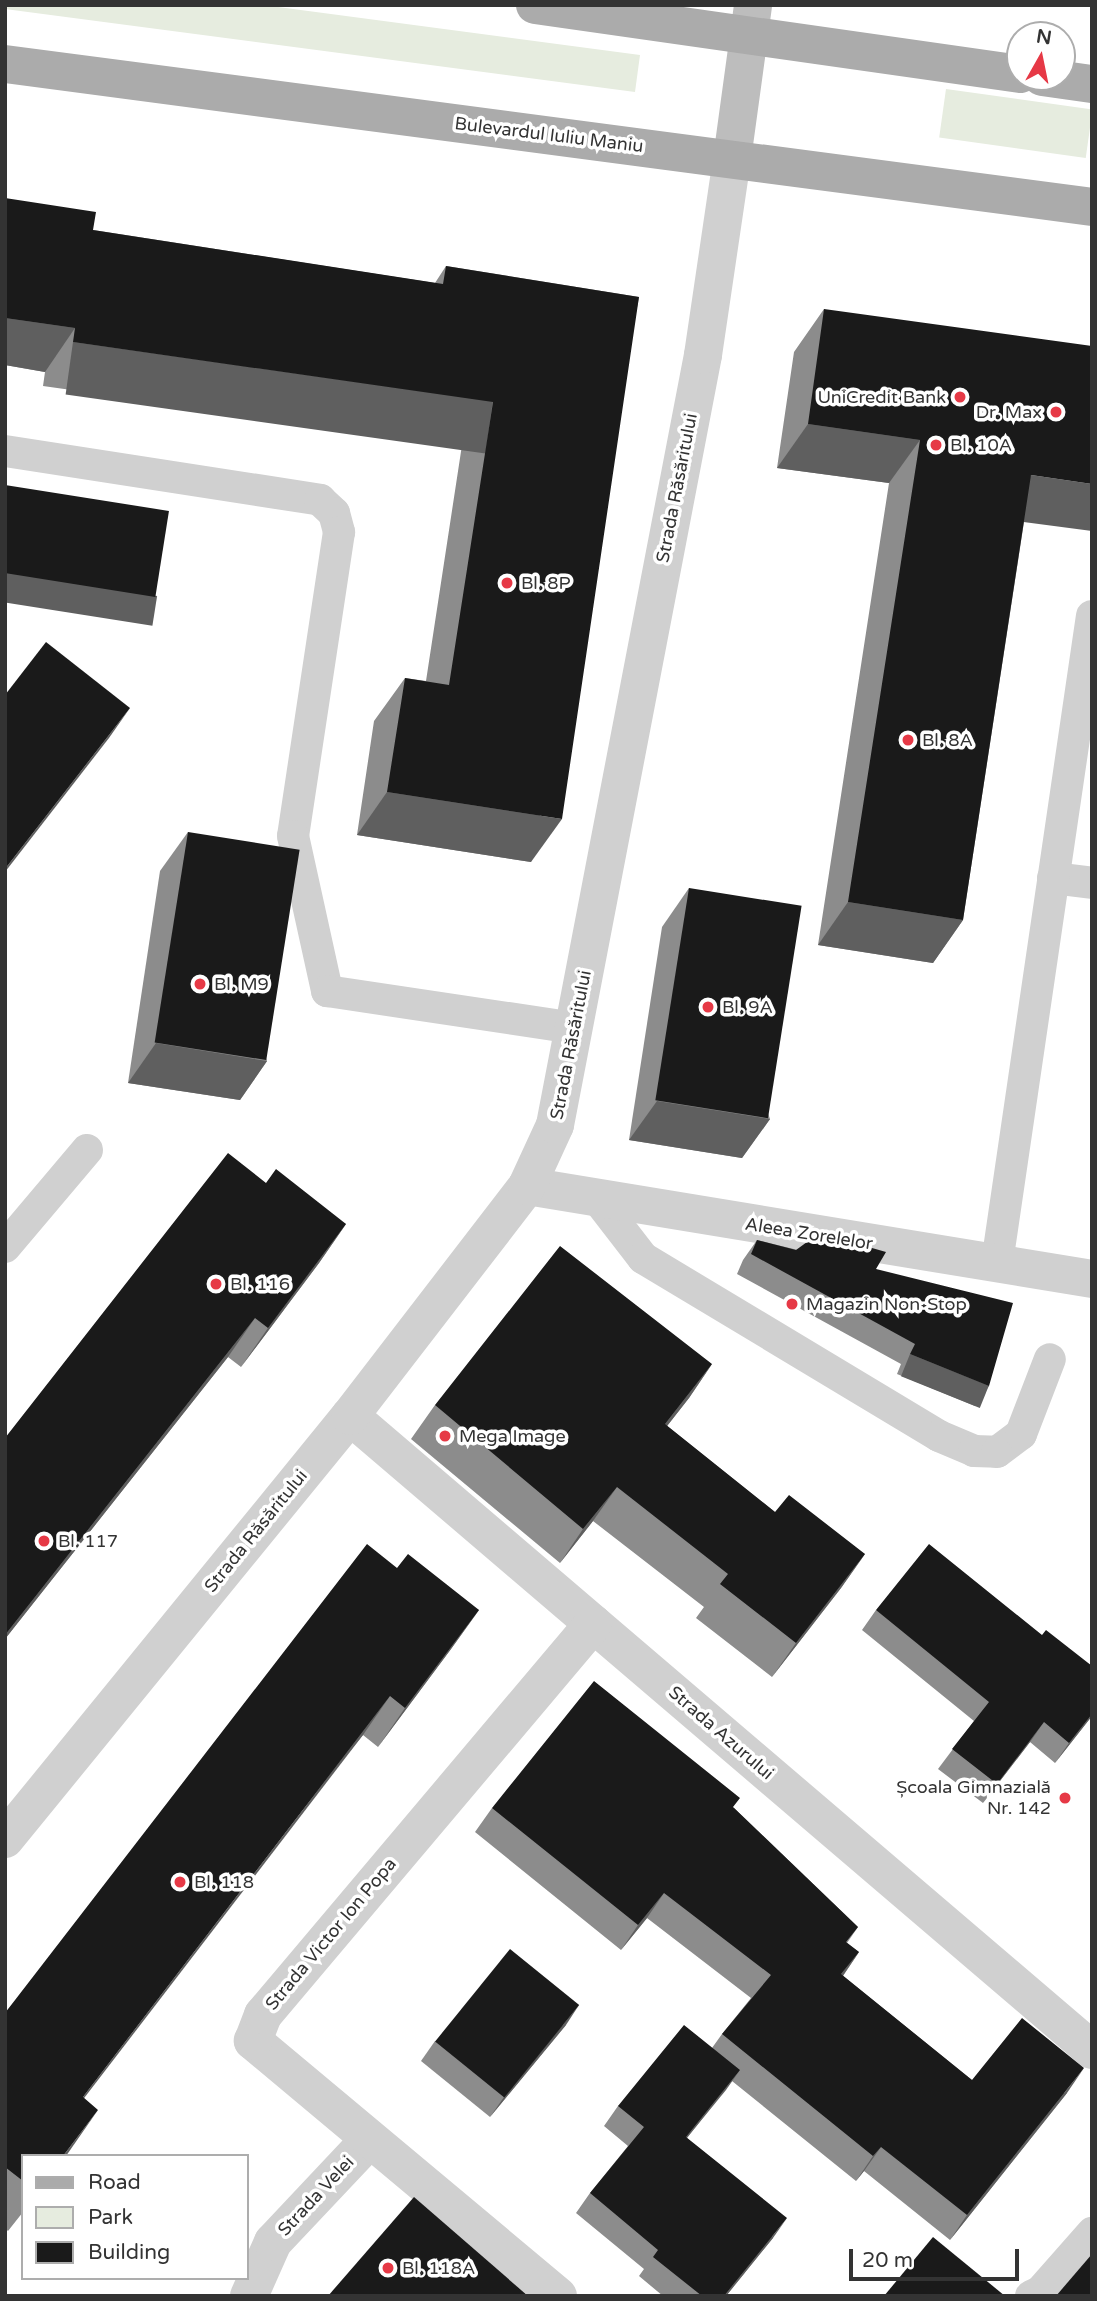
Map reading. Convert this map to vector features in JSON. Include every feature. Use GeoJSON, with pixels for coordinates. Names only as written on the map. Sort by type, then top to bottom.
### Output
{"type":"FeatureCollection","features":[{"type":"Feature","properties":{"kind":"main road"},"geometry":{"type":"LineString","coordinates":[[535,5],[751,20],[1006,71]]}},
{"type":"Feature","properties":{"kind":"main road","name":"Bulevardul Iuliu Maniu"},"geometry":{"type":"LineString","coordinates":[[5,64],[1092,207]]}},
{"type":"Feature","properties":{"kind":"street"},"geometry":{"type":"LineString","coordinates":[[732,159],[751,20]]}},
{"type":"Feature","properties":{"kind":"street","name":"Strada Răsăritului"},"geometry":{"type":"LineString","coordinates":[[5,1839],[350,1416],[527,1186],[555,1125],[702,355],[732,159]]}},
{"type":"Feature","properties":{"kind":"street","name":"Aleea Zorelelor"},"geometry":{"type":"LineString","coordinates":[[527,1186],[598,1201],[1092,1279]]}},
{"type":"Feature","properties":{"kind":"street","name":"Strada Azurului"},"geometry":{"type":"LineString","coordinates":[[350,1416],[1092,2050]]}},
{"type":"Feature","properties":{"kind":"street","name":"Strada Victor Ion Popa"},"geometry":{"type":"LineString","coordinates":[[558,2296],[253,2041],[263,2015],[593,1624]]}},
{"type":"Feature","properties":{"kind":"street","name":"Strada Velei"},"geometry":{"type":"LineString","coordinates":[[249,2296],[273,2242],[370,2139]]}},
{"type":"Feature","properties":{"kind":"lane"},"geometry":{"type":"LineString","coordinates":[[5,451],[320,500],[334,513],[339,532],[293,836],[327,991],[575,1028]]}},
{"type":"Feature","properties":{"kind":"lane"},"geometry":{"type":"LineString","coordinates":[[997,1263],[1092,616]]}},
{"type":"Feature","properties":{"kind":"lane"},"geometry":{"type":"LineString","coordinates":[[1054,878],[1092,883]]}},
{"type":"Feature","properties":{"kind":"lane"},"geometry":{"type":"LineString","coordinates":[[5,1247],[88,1150]]}},
{"type":"Feature","properties":{"kind":"lane"},"geometry":{"type":"LineString","coordinates":[[598,1201],[643,1258],[939,1436],[974,1451],[997,1452],[1021,1434],[1050,1359]]}},
{"type":"Feature","properties":{"kind":"lane"},"geometry":{"type":"LineString","coordinates":[[1031,2296],[1040,2292],[1092,2233]]}},
{"type":"Feature","properties":{"kind":"green space"},"geometry":{"type":"Polygon","coordinates":[[[5,5],[263,5],[640,55],[635,92],[5,9],[5,5]]]}},
{"type":"Feature","properties":{"kind":"green space"},"geometry":{"type":"Polygon","coordinates":[[[946,89],[1092,110],[1086,158],[939,138],[946,89]]]}},
{"type":"Feature","properties":{"kind":"building","name":"Bl. 8P"},"geometry":{"type":"Polygon","coordinates":[[[5,198],[96,212],[93,230],[443,284],[446,266],[639,297],[562,819],[387,792],[405,678],[449,685],[493,402],[73,342],[75,328],[5,318],[5,198]]]}},
{"type":"Feature","properties":{"kind":"building"},"geometry":{"type":"Polygon","coordinates":[[[824,309],[1092,346],[1092,484],[1031,475],[963,920],[848,902],[920,440],[808,424],[824,309]]]}},
{"type":"Feature","properties":{"kind":"building"},"geometry":{"type":"Polygon","coordinates":[[[5,485],[169,511],[155,597],[5,573],[5,485]]]}},
{"type":"Feature","properties":{"kind":"building"},"geometry":{"type":"Polygon","coordinates":[[[46,642],[130,708],[5,869],[5,695],[46,642]]]}},
{"type":"Feature","properties":{"kind":"building","name":"Bl. M9"},"geometry":{"type":"Polygon","coordinates":[[[188,832],[300,850],[266,1060],[155,1042],[188,832]]]}},
{"type":"Feature","properties":{"kind":"building","name":"Bl. 9A"},"geometry":{"type":"Polygon","coordinates":[[[689,888],[802,906],[768,1118],[655,1100],[689,888]]]}},
{"type":"Feature","properties":{"kind":"building"},"geometry":{"type":"Polygon","coordinates":[[[228,1153],[266,1183],[276,1169],[346,1224],[268,1328],[255,1318],[5,1635],[5,1438],[228,1153]]]}},
{"type":"Feature","properties":{"kind":"building"},"geometry":{"type":"Polygon","coordinates":[[[818,1234],[886,1252],[876,1269],[1013,1303],[989,1386],[910,1354],[915,1344],[751,1254],[757,1240],[796,1250],[818,1234]]]}},
{"type":"Feature","properties":{"kind":"building"},"geometry":{"type":"Polygon","coordinates":[[[560,1246],[712,1364],[665,1424],[775,1512],[789,1495],[865,1554],[796,1643],[720,1584],[728,1574],[617,1487],[583,1529],[435,1405],[560,1246]]]}},
{"type":"Feature","properties":{"kind":"building","name":"Bl. 118"},"geometry":{"type":"Polygon","coordinates":[[[367,1544],[397,1568],[408,1554],[479,1610],[405,1708],[390,1696],[83,2097],[98,2110],[65,2154],[21,2154],[21,2179],[5,2167],[5,2013],[367,1544]]]}},
{"type":"Feature","properties":{"kind":"building"},"geometry":{"type":"Polygon","coordinates":[[[929,1544],[1042,1635],[1046,1630],[1092,1666],[1092,1714],[1069,1743],[1044,1722],[997,1784],[952,1749],[989,1702],[876,1610],[929,1544]]]}},
{"type":"Feature","properties":{"kind":"building"},"geometry":{"type":"Polygon","coordinates":[[[594,1681],[740,1798],[733,1807],[858,1927],[846,1942],[859,1952],[841,1974],[972,2080],[1022,2018],[1084,2068],[967,2215],[881,2147],[873,2156],[722,2034],[771,1975],[664,1893],[638,1925],[492,1808],[594,1681]]]}},
{"type":"Feature","properties":{"kind":"building"},"geometry":{"type":"Polygon","coordinates":[[[510,1949],[579,2005],[504,2097],[435,2041],[510,1949]]]}},
{"type":"Feature","properties":{"kind":"building"},"geometry":{"type":"Polygon","coordinates":[[[684,2025],[740,2070],[686,2137],[787,2218],[724,2296],[702,2296],[653,2257],[658,2250],[590,2193],[644,2127],[618,2106],[684,2025]]]}},
{"type":"Feature","properties":{"kind":"building"},"geometry":{"type":"Polygon","coordinates":[[[414,2197],[528,2296],[328,2296],[414,2197]]]}},
{"type":"Feature","properties":{"kind":"building"},"geometry":{"type":"Polygon","coordinates":[[[933,2237],[1005,2296],[884,2296],[933,2237]]]}},
{"type":"Feature","properties":{"kind":"building"},"geometry":{"type":"Polygon","coordinates":[[[1092,2254],[1092,2296],[1056,2296],[1092,2254]]]}},
{"type":"Feature","properties":{"kind":"place","name":"UniCredit Bank"},"geometry":{"type":"Point","coordinates":[960,397]}},
{"type":"Feature","properties":{"kind":"place","name":"Dr. Max"},"geometry":{"type":"Point","coordinates":[1056,412]}},
{"type":"Feature","properties":{"kind":"place","name":"Bl. 10A"},"geometry":{"type":"Point","coordinates":[936,445]}},
{"type":"Feature","properties":{"kind":"place","name":"Bl. 8P"},"geometry":{"type":"Point","coordinates":[507,583]}},
{"type":"Feature","properties":{"kind":"place","name":"Bl. 8A"},"geometry":{"type":"Point","coordinates":[908,740]}},
{"type":"Feature","properties":{"kind":"place","name":"Bl. M9"},"geometry":{"type":"Point","coordinates":[200,984]}},
{"type":"Feature","properties":{"kind":"place","name":"Bl. 9A"},"geometry":{"type":"Point","coordinates":[708,1007]}},
{"type":"Feature","properties":{"kind":"place","name":"Bl. 116"},"geometry":{"type":"Point","coordinates":[216,1284]}},
{"type":"Feature","properties":{"kind":"place","name":"Magazin Non-Stop"},"geometry":{"type":"Point","coordinates":[792,1304]}},
{"type":"Feature","properties":{"kind":"place","name":"Mega Image"},"geometry":{"type":"Point","coordinates":[445,1436]}},
{"type":"Feature","properties":{"kind":"place","name":"Bl. 117"},"geometry":{"type":"Point","coordinates":[44,1541]}},
{"type":"Feature","properties":{"kind":"place","name":"Școala Gimnazială Nr. 142"},"geometry":{"type":"Point","coordinates":[1065,1798]}},
{"type":"Feature","properties":{"kind":"place","name":"Bl. 118"},"geometry":{"type":"Point","coordinates":[180,1882]}},
{"type":"Feature","properties":{"kind":"place","name":"Bl. 118A"},"geometry":{"type":"Point","coordinates":[388,2268]}}]}
